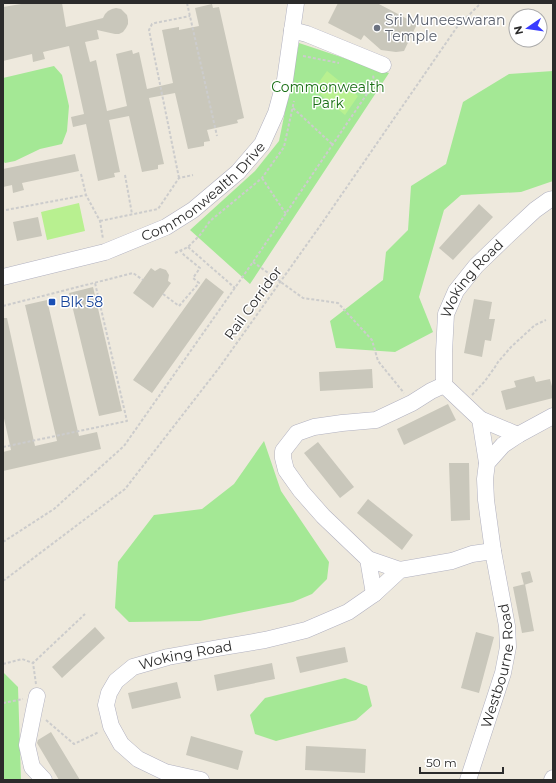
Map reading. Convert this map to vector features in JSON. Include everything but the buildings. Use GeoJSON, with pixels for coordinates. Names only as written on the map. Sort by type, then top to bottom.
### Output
{"type":"FeatureCollection","features":[{"type":"Feature","properties":{"kind":"street","name":"Commonwealth Drive"},"geometry":{"type":"LineString","coordinates":[[3,277],[105,252],[166,227],[193,210],[238,172],[262,144],[276,113],[286,80],[296,3]]}},
{"type":"Feature","properties":{"kind":"street"},"geometry":{"type":"LineString","coordinates":[[292,30],[307,34],[378,69]]}},
{"type":"Feature","properties":{"kind":"street","name":"Woking Road"},"geometry":{"type":"LineString","coordinates":[[444,385],[446,314],[456,290],[476,266],[505,238],[535,210],[548,200],[553,199]]}},
{"type":"Feature","properties":{"kind":"street"},"geometry":{"type":"LineString","coordinates":[[493,550],[472,554],[452,561],[400,570],[368,559],[323,516],[301,491],[286,470],[283,451],[297,433],[314,427],[376,420],[412,403],[430,390],[444,385],[480,419],[518,435]]}},
{"type":"Feature","properties":{"kind":"street"},"geometry":{"type":"LineString","coordinates":[[487,463],[503,445],[553,416]]}},
{"type":"Feature","properties":{"kind":"street"},"geometry":{"type":"LineString","coordinates":[[480,419],[487,463]]}},
{"type":"Feature","properties":{"kind":"street","name":"Westbourne Road"},"geometry":{"type":"LineString","coordinates":[[468,780],[503,673],[508,647],[508,626],[493,550],[486,500],[485,479],[487,463]]}},
{"type":"Feature","properties":{"kind":"street"},"geometry":{"type":"LineString","coordinates":[[368,559],[374,594]]}},
{"type":"Feature","properties":{"kind":"street"},"geometry":{"type":"LineString","coordinates":[[374,594],[400,570]]}},
{"type":"Feature","properties":{"kind":"street","name":"Woking Road"},"geometry":{"type":"LineString","coordinates":[[201,780],[165,772],[138,759],[121,744],[111,726],[106,705],[109,693],[116,681],[133,667],[168,657],[265,640],[306,630],[348,612],[374,594]]}},
{"type":"Feature","properties":{"kind":"street"},"geometry":{"type":"LineString","coordinates":[[36,703],[27,745],[32,767],[44,780]]}},
{"type":"Feature","properties":{"kind":"path"},"geometry":{"type":"LineString","coordinates":[[187,3],[217,136]]}},
{"type":"Feature","properties":{"kind":"path","name":"Rail Corridor"},"geometry":{"type":"LineString","coordinates":[[3,581],[125,489],[219,368],[325,220],[458,27],[481,3]]}},
{"type":"Feature","properties":{"kind":"path"},"geometry":{"type":"LineString","coordinates":[[179,178],[149,30],[152,24],[190,16]]}},
{"type":"Feature","properties":{"kind":"path"},"geometry":{"type":"LineString","coordinates":[[303,56],[340,63]]}},
{"type":"Feature","properties":{"kind":"path"},"geometry":{"type":"LineString","coordinates":[[3,542],[54,509],[124,446],[333,145],[373,85],[374,77],[378,69]]}},
{"type":"Feature","properties":{"kind":"path"},"geometry":{"type":"LineString","coordinates":[[293,108],[333,145]]}},
{"type":"Feature","properties":{"kind":"path"},"geometry":{"type":"LineString","coordinates":[[81,174],[86,196],[100,221],[105,252]]}},
{"type":"Feature","properties":{"kind":"path"},"geometry":{"type":"LineString","coordinates":[[125,175],[132,214]]}},
{"type":"Feature","properties":{"kind":"path"},"geometry":{"type":"LineString","coordinates":[[100,221],[158,209],[179,178],[193,175]]}},
{"type":"Feature","properties":{"kind":"path"},"geometry":{"type":"LineString","coordinates":[[262,178],[286,214]]}},
{"type":"Feature","properties":{"kind":"path"},"geometry":{"type":"LineString","coordinates":[[6,210],[86,196]]}},
{"type":"Feature","properties":{"kind":"path"},"geometry":{"type":"LineString","coordinates":[[188,247],[235,288]]}},
{"type":"Feature","properties":{"kind":"path"},"geometry":{"type":"LineString","coordinates":[[163,294],[179,306],[199,283],[193,278],[200,268],[180,250]]}},
{"type":"Feature","properties":{"kind":"path"},"geometry":{"type":"LineString","coordinates":[[253,262],[303,298],[338,304],[372,340],[378,361],[412,403]]}},
{"type":"Feature","properties":{"kind":"path"},"geometry":{"type":"LineString","coordinates":[[3,306],[133,273],[143,280]]}},
{"type":"Feature","properties":{"kind":"path"},"geometry":{"type":"LineString","coordinates":[[3,447],[127,422],[95,283]]}},
{"type":"Feature","properties":{"kind":"path"},"geometry":{"type":"LineString","coordinates":[[464,405],[511,347],[535,325],[546,320]]}},
{"type":"Feature","properties":{"kind":"path"},"geometry":{"type":"LineString","coordinates":[[33,663],[85,614]]}},
{"type":"Feature","properties":{"kind":"path"},"geometry":{"type":"LineString","coordinates":[[3,664],[22,659],[33,663]]}},
{"type":"Feature","properties":{"kind":"path"},"geometry":{"type":"LineString","coordinates":[[33,663],[36,703],[74,744],[111,726]]}},
{"type":"Feature","properties":{"kind":"path"},"geometry":{"type":"LineString","coordinates":[[3,703],[36,703]]}},
{"type":"Feature","properties":{"kind":"green space","name":"Commonwealth Park"},"geometry":{"type":"Polygon","coordinates":[[[299,43],[389,73],[250,284],[190,230],[255,171],[279,141],[299,43]]]}},
{"type":"Feature","properties":{"kind":"green space"},"geometry":{"type":"Polygon","coordinates":[[[54,66],[62,75],[69,106],[67,131],[62,144],[40,149],[15,161],[5,163],[3,161],[3,78],[54,66]]]}},
{"type":"Feature","properties":{"kind":"green space"},"geometry":{"type":"Polygon","coordinates":[[[327,71],[358,96],[345,115],[314,89],[327,71]]]}},
{"type":"Feature","properties":{"kind":"green space"},"geometry":{"type":"Polygon","coordinates":[[[553,71],[553,181],[521,192],[461,195],[444,210],[419,297],[433,332],[395,352],[336,348],[330,321],[383,280],[386,252],[408,230],[411,186],[446,164],[463,102],[509,74],[553,71]]]}},
{"type":"Feature","properties":{"kind":"green space"},"geometry":{"type":"Polygon","coordinates":[[[79,203],[85,231],[47,240],[41,212],[79,203]]]}},
{"type":"Feature","properties":{"kind":"green space"},"geometry":{"type":"Polygon","coordinates":[[[264,441],[281,491],[329,562],[327,579],[312,594],[293,602],[200,621],[129,622],[115,608],[118,562],[154,515],[202,509],[234,484],[264,441]]]}},
{"type":"Feature","properties":{"kind":"green space"},"geometry":{"type":"Polygon","coordinates":[[[3,672],[18,687],[21,780],[3,780],[3,672]]]}},
{"type":"Feature","properties":{"kind":"green space"},"geometry":{"type":"Polygon","coordinates":[[[345,678],[367,686],[372,706],[356,720],[276,741],[255,734],[250,715],[265,698],[345,678]]]}},
{"type":"Feature","properties":{"kind":"place","name":"Sri Muneeswaran Temple"},"geometry":{"type":"Point","coordinates":[377,28]}},
{"type":"Feature","properties":{"kind":"place","name":"Blk 58"},"geometry":{"type":"Point","coordinates":[52,302]}}]}
